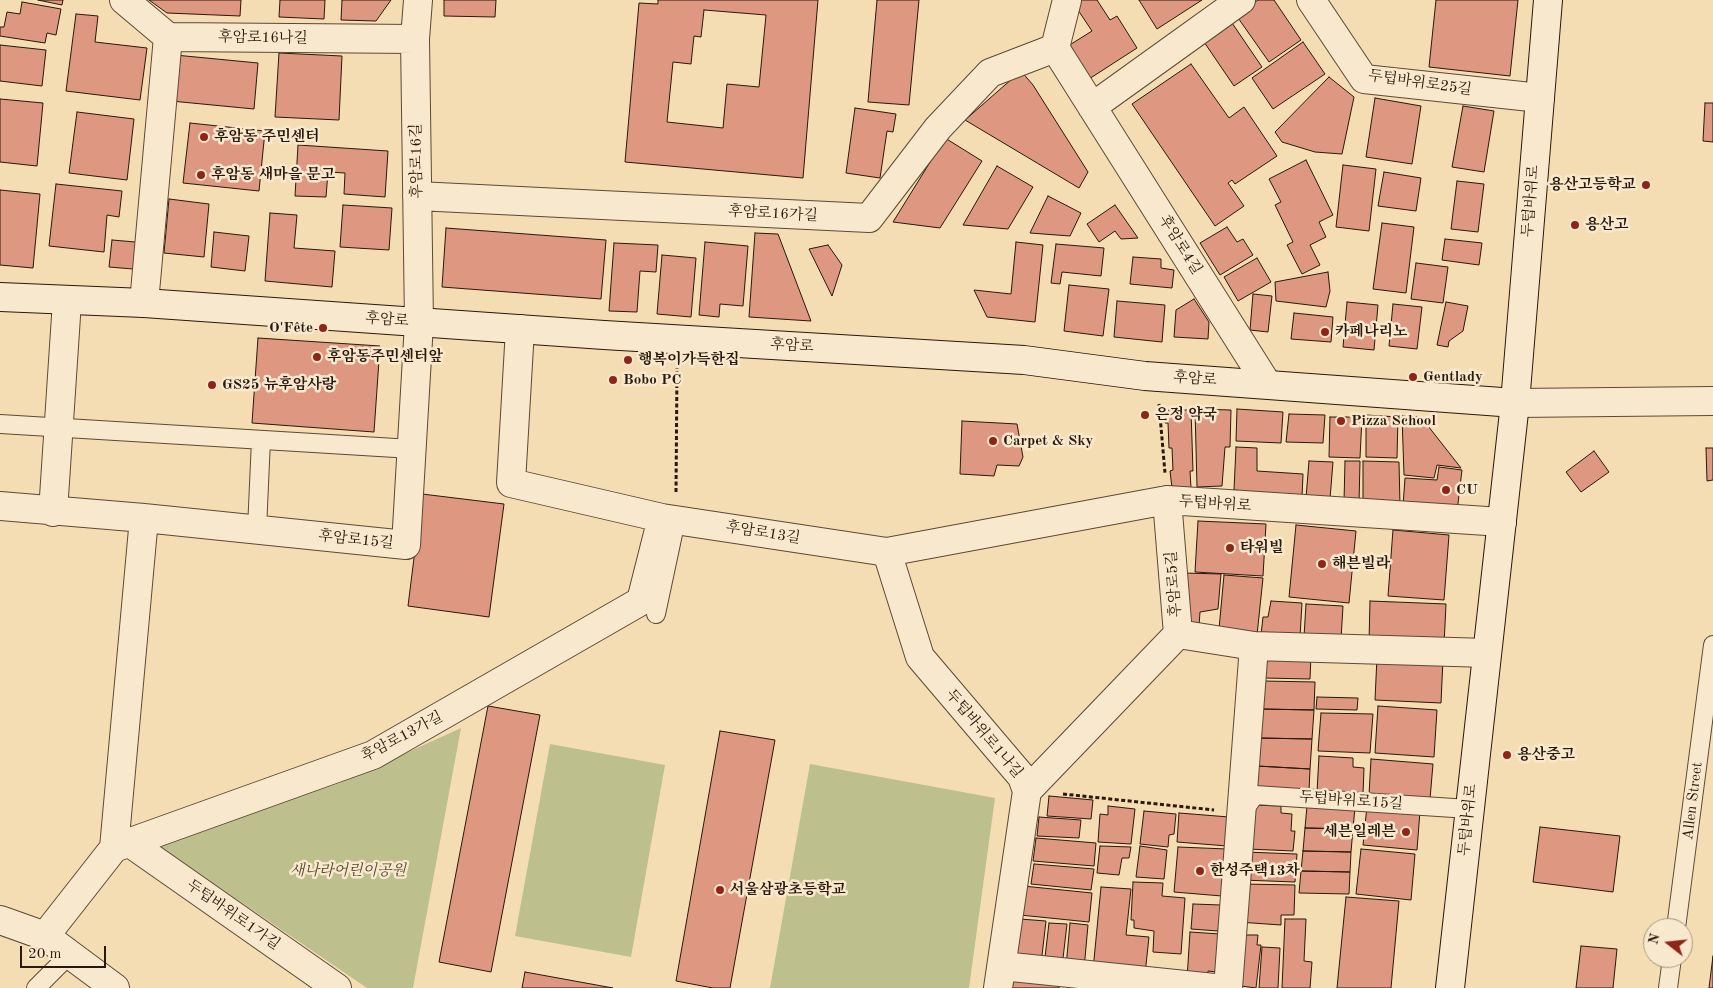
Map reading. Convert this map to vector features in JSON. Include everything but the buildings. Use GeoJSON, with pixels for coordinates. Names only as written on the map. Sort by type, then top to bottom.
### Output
{"type":"FeatureCollection","features":[{"type":"Feature","properties":{"kind":"street"},"geometry":{"type":"LineString","coordinates":[[124,0],[168,37],[144,303]]}},
{"type":"Feature","properties":{"kind":"street","name":"후암로16길"},"geometry":{"type":"LineString","coordinates":[[418,0],[415,39],[419,323]]}},
{"type":"Feature","properties":{"kind":"street"},"geometry":{"type":"LineString","coordinates":[[1055,48],[1067,0]]}},
{"type":"Feature","properties":{"kind":"street"},"geometry":{"type":"LineString","coordinates":[[1092,106],[1241,0]]}},
{"type":"Feature","properties":{"kind":"street","name":"두텁바위로25길"},"geometry":{"type":"LineString","coordinates":[[1310,0],[1364,79],[1540,98]]}},
{"type":"Feature","properties":{"kind":"street","name":"두텁바위로"},"geometry":{"type":"LineString","coordinates":[[1450,988],[1515,403],[1548,0]]}},
{"type":"Feature","properties":{"kind":"street","name":"후암로16나길"},"geometry":{"type":"LineString","coordinates":[[168,37],[415,39]]}},
{"type":"Feature","properties":{"kind":"street","name":"후암로4길"},"geometry":{"type":"LineString","coordinates":[[1055,48],[1267,384]]}},
{"type":"Feature","properties":{"kind":"street","name":"후암로16가길"},"geometry":{"type":"LineString","coordinates":[[417,196],[869,218],[938,128],[990,73],[1055,48]]}},
{"type":"Feature","properties":{"kind":"street","name":"후암로"},"geometry":{"type":"LineString","coordinates":[[0,297],[144,303],[419,323],[1024,360],[1157,376],[1515,403]]}},
{"type":"Feature","properties":{"kind":"street"},"geometry":{"type":"LineString","coordinates":[[53,512],[67,301]]}},
{"type":"Feature","properties":{"kind":"street","name":"후암로15길"},"geometry":{"type":"LineString","coordinates":[[0,506],[53,512],[144,518],[406,545],[419,323]]}},
{"type":"Feature","properties":{"kind":"street","name":"후암로13길"},"geometry":{"type":"LineString","coordinates":[[520,329],[512,483],[669,519],[887,552],[1167,500]]}},
{"type":"Feature","properties":{"kind":"street"},"geometry":{"type":"LineString","coordinates":[[1515,403],[1713,401]]}},
{"type":"Feature","properties":{"kind":"street","name":"두텁바위로"},"geometry":{"type":"LineString","coordinates":[[1167,500],[1502,522]]}},
{"type":"Feature","properties":{"kind":"street","name":"후암로5길"},"geometry":{"type":"LineString","coordinates":[[1027,790],[1178,634],[1167,500]]}},
{"type":"Feature","properties":{"kind":"street"},"geometry":{"type":"LineString","coordinates":[[45,936],[121,845],[144,518]]}},
{"type":"Feature","properties":{"kind":"street","name":"후암로13가길"},"geometry":{"type":"LineString","coordinates":[[121,845],[373,755],[641,601],[669,519]]}},
{"type":"Feature","properties":{"kind":"street","name":"두텁바위로1나길"},"geometry":{"type":"LineString","coordinates":[[887,552],[920,657],[1022,777],[1027,790],[1000,977]]}},
{"type":"Feature","properties":{"kind":"street"},"geometry":{"type":"LineString","coordinates":[[1178,634],[1254,646],[1487,653]]}},
{"type":"Feature","properties":{"kind":"street"},"geometry":{"type":"LineString","coordinates":[[1228,988],[1254,646]]}},
{"type":"Feature","properties":{"kind":"street","name":"두텁바위로1가길"},"geometry":{"type":"LineString","coordinates":[[121,845],[337,988]]}},
{"type":"Feature","properties":{"kind":"street"},"geometry":{"type":"LineString","coordinates":[[1,923],[45,936],[115,988]]}},
{"type":"Feature","properties":{"kind":"street"},"geometry":{"type":"LineString","coordinates":[[1000,977],[1214,988]]}},
{"type":"Feature","properties":{"kind":"lane"},"geometry":{"type":"LineString","coordinates":[[0,424],[412,449]]}},
{"type":"Feature","properties":{"kind":"lane"},"geometry":{"type":"LineString","coordinates":[[257,529],[261,440]]}},
{"type":"Feature","properties":{"kind":"lane"},"geometry":{"type":"LineString","coordinates":[[656,614],[669,519]]}},
{"type":"Feature","properties":{"kind":"lane","name":"Allen Street"},"geometry":{"type":"LineString","coordinates":[[1677,918],[1713,645]]}},
{"type":"Feature","properties":{"kind":"lane","name":"두텁바위로15길"},"geometry":{"type":"LineString","coordinates":[[1242,813],[1255,795],[1470,809]]}},
{"type":"Feature","properties":{"kind":"lane"},"geometry":{"type":"LineString","coordinates":[[36,988],[70,953]]}},
{"type":"Feature","properties":{"kind":"lane"},"geometry":{"type":"LineString","coordinates":[[1668,988],[1671,968]]}},
{"type":"Feature","properties":{"kind":"path"},"geometry":{"type":"LineString","coordinates":[[669,519],[677,339]]}},
{"type":"Feature","properties":{"kind":"path"},"geometry":{"type":"LineString","coordinates":[[1157,376],[1167,500]]}},
{"type":"Feature","properties":{"kind":"path"},"geometry":{"type":"LineString","coordinates":[[1027,790],[1242,813]]}},
{"type":"Feature","properties":{"kind":"green space","name":"새나라어린이공원"},"geometry":{"type":"Polygon","coordinates":[[[461,728],[413,988],[367,988],[157,845],[340,783],[461,728]]]}},
{"type":"Feature","properties":{"kind":"green space"},"geometry":{"type":"Polygon","coordinates":[[[550,744],[665,765],[631,957],[515,936],[550,744]]]}},
{"type":"Feature","properties":{"kind":"green space"},"geometry":{"type":"Polygon","coordinates":[[[810,764],[995,798],[969,988],[770,988],[810,764]]]}},
{"type":"Feature","properties":{"kind":"place","name":"후암동 주민센터"},"geometry":{"type":"Point","coordinates":[204,137]}},
{"type":"Feature","properties":{"kind":"place","name":"후암동 새마을 문고"},"geometry":{"type":"Point","coordinates":[201,175]}},
{"type":"Feature","properties":{"kind":"place","name":"용산고등학교"},"geometry":{"type":"Point","coordinates":[1646,185]}},
{"type":"Feature","properties":{"kind":"place","name":"용산고"},"geometry":{"type":"Point","coordinates":[1575,225]}},
{"type":"Feature","properties":{"kind":"place","name":"O'Fête"},"geometry":{"type":"Point","coordinates":[323,328]}},
{"type":"Feature","properties":{"kind":"place","name":"카페나리노"},"geometry":{"type":"Point","coordinates":[1325,332]}},
{"type":"Feature","properties":{"kind":"place","name":"후암동주민센터앞"},"geometry":{"type":"Point","coordinates":[317,357]}},
{"type":"Feature","properties":{"kind":"place","name":"행복이가득한집"},"geometry":{"type":"Point","coordinates":[628,360]}},
{"type":"Feature","properties":{"kind":"place","name":"Gentlady"},"geometry":{"type":"Point","coordinates":[1413,377]}},
{"type":"Feature","properties":{"kind":"place","name":"Bobo PC"},"geometry":{"type":"Point","coordinates":[613,380]}},
{"type":"Feature","properties":{"kind":"place","name":"GS25 뉴후암사랑"},"geometry":{"type":"Point","coordinates":[212,385]}},
{"type":"Feature","properties":{"kind":"place","name":"은정 약국"},"geometry":{"type":"Point","coordinates":[1145,415]}},
{"type":"Feature","properties":{"kind":"place","name":"Pizza School"},"geometry":{"type":"Point","coordinates":[1341,421]}},
{"type":"Feature","properties":{"kind":"place","name":"Carpet & Sky"},"geometry":{"type":"Point","coordinates":[993,441]}},
{"type":"Feature","properties":{"kind":"place","name":"CU"},"geometry":{"type":"Point","coordinates":[1446,490]}},
{"type":"Feature","properties":{"kind":"place","name":"타워빌"},"geometry":{"type":"Point","coordinates":[1230,548]}},
{"type":"Feature","properties":{"kind":"place","name":"해븐빌라"},"geometry":{"type":"Point","coordinates":[1322,564]}},
{"type":"Feature","properties":{"kind":"place","name":"용산중고"},"geometry":{"type":"Point","coordinates":[1507,755]}},
{"type":"Feature","properties":{"kind":"place","name":"세븐일레븐"},"geometry":{"type":"Point","coordinates":[1406,832]}},
{"type":"Feature","properties":{"kind":"place","name":"한성주택13차"},"geometry":{"type":"Point","coordinates":[1200,871]}},
{"type":"Feature","properties":{"kind":"place","name":"서울삼광초등학교"},"geometry":{"type":"Point","coordinates":[720,890]}}]}
